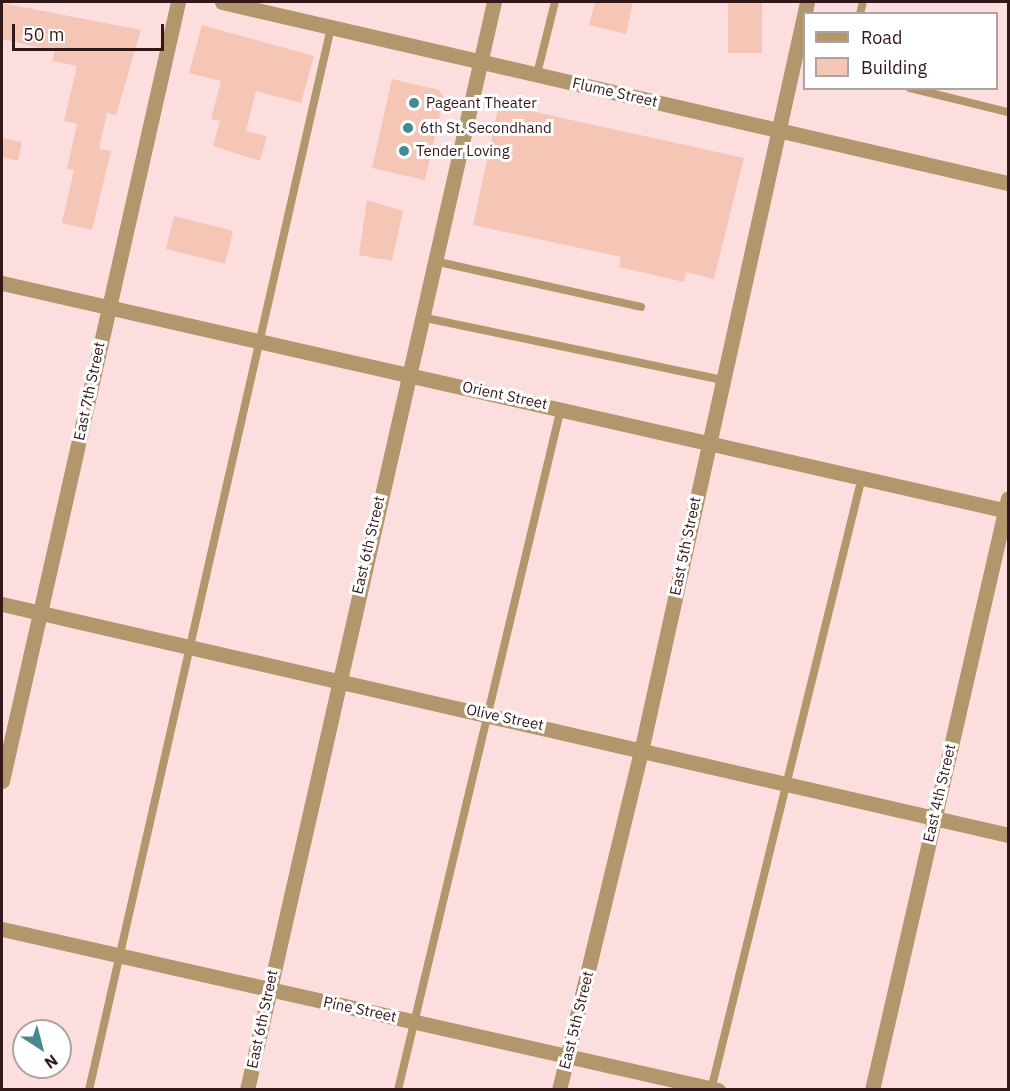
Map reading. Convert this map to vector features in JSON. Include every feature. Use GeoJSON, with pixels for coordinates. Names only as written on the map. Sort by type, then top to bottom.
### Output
{"type":"FeatureCollection","features":[{"type":"Feature","properties":{"kind":"street","name":"East 7th Street"},"geometry":{"type":"LineString","coordinates":[[2,781],[107,308],[178,2]]}},
{"type":"Feature","properties":{"kind":"street","name":"Flume Street"},"geometry":{"type":"LineString","coordinates":[[222,2],[1008,183]]}},
{"type":"Feature","properties":{"kind":"street","name":"East 6th Street"},"geometry":{"type":"LineString","coordinates":[[247,1089],[337,680],[494,2]]}},
{"type":"Feature","properties":{"kind":"street","name":"East 5th Street"},"geometry":{"type":"LineString","coordinates":[[559,1089],[642,747],[708,440],[803,20]]}},
{"type":"Feature","properties":{"kind":"street","name":"Orient Street"},"geometry":{"type":"LineString","coordinates":[[2,283],[862,476],[1008,506]]}},
{"type":"Feature","properties":{"kind":"street","name":"East 4th Street"},"geometry":{"type":"LineString","coordinates":[[872,1089],[933,818],[1008,506]]}},
{"type":"Feature","properties":{"kind":"street","name":"Olive Street"},"geometry":{"type":"LineString","coordinates":[[2,604],[642,747],[1008,835]]}},
{"type":"Feature","properties":{"kind":"street","name":"Pine Street"},"geometry":{"type":"LineString","coordinates":[[2,929],[568,1054],[713,1089]]}},
{"type":"Feature","properties":{"kind":"lane"},"geometry":{"type":"LineString","coordinates":[[537,74],[555,2]]}},
{"type":"Feature","properties":{"kind":"lane"},"geometry":{"type":"LineString","coordinates":[[89,1089],[122,956],[187,646],[256,340],[331,27]]}},
{"type":"Feature","properties":{"kind":"lane"},"geometry":{"type":"LineString","coordinates":[[918,90],[1008,112]]}},
{"type":"Feature","properties":{"kind":"lane"},"geometry":{"type":"LineString","coordinates":[[434,261],[641,307]]}},
{"type":"Feature","properties":{"kind":"lane"},"geometry":{"type":"LineString","coordinates":[[421,317],[722,380]]}},
{"type":"Feature","properties":{"kind":"lane"},"geometry":{"type":"LineString","coordinates":[[398,1089],[561,407]]}},
{"type":"Feature","properties":{"kind":"lane"},"geometry":{"type":"LineString","coordinates":[[713,1089],[783,782],[862,476]]}},
{"type":"Feature","properties":{"kind":"building"},"geometry":{"type":"Polygon","coordinates":[[[595,2],[633,2],[626,34],[589,25],[595,2]]]}},
{"type":"Feature","properties":{"kind":"building"},"geometry":{"type":"Polygon","coordinates":[[[728,2],[762,2],[762,53],[728,53],[728,2]]]}},
{"type":"Feature","properties":{"kind":"building"},"geometry":{"type":"Polygon","coordinates":[[[2,3],[141,30],[116,115],[107,113],[99,149],[111,151],[92,230],[62,223],[74,170],[67,169],[77,124],[64,121],[77,66],[52,61],[55,51],[2,39],[2,3]]]}},
{"type":"Feature","properties":{"kind":"building"},"geometry":{"type":"Polygon","coordinates":[[[202,25],[314,56],[301,103],[256,91],[246,131],[267,136],[260,161],[213,146],[220,121],[211,119],[221,81],[189,73],[202,25]]]}},
{"type":"Feature","properties":{"kind":"building"},"geometry":{"type":"Polygon","coordinates":[[[392,79],[439,90],[444,97],[425,180],[372,168],[392,79]]]}},
{"type":"Feature","properties":{"kind":"building"},"geometry":{"type":"Polygon","coordinates":[[[499,104],[744,158],[714,279],[686,272],[684,282],[619,267],[621,257],[473,225],[499,104]]]}},
{"type":"Feature","properties":{"kind":"building"},"geometry":{"type":"Polygon","coordinates":[[[2,138],[22,142],[18,161],[2,157],[2,138]]]}},
{"type":"Feature","properties":{"kind":"building"},"geometry":{"type":"Polygon","coordinates":[[[367,200],[403,211],[392,261],[359,255],[367,200]]]}},
{"type":"Feature","properties":{"kind":"building"},"geometry":{"type":"Polygon","coordinates":[[[174,216],[233,231],[225,264],[166,249],[174,216]]]}},
{"type":"Feature","properties":{"kind":"place","name":"Pageant Theater"},"geometry":{"type":"Point","coordinates":[414,103]}},
{"type":"Feature","properties":{"kind":"place","name":"6th St. Secondhand"},"geometry":{"type":"Point","coordinates":[408,128]}},
{"type":"Feature","properties":{"kind":"place","name":"Tender Loving"},"geometry":{"type":"Point","coordinates":[404,151]}}]}
